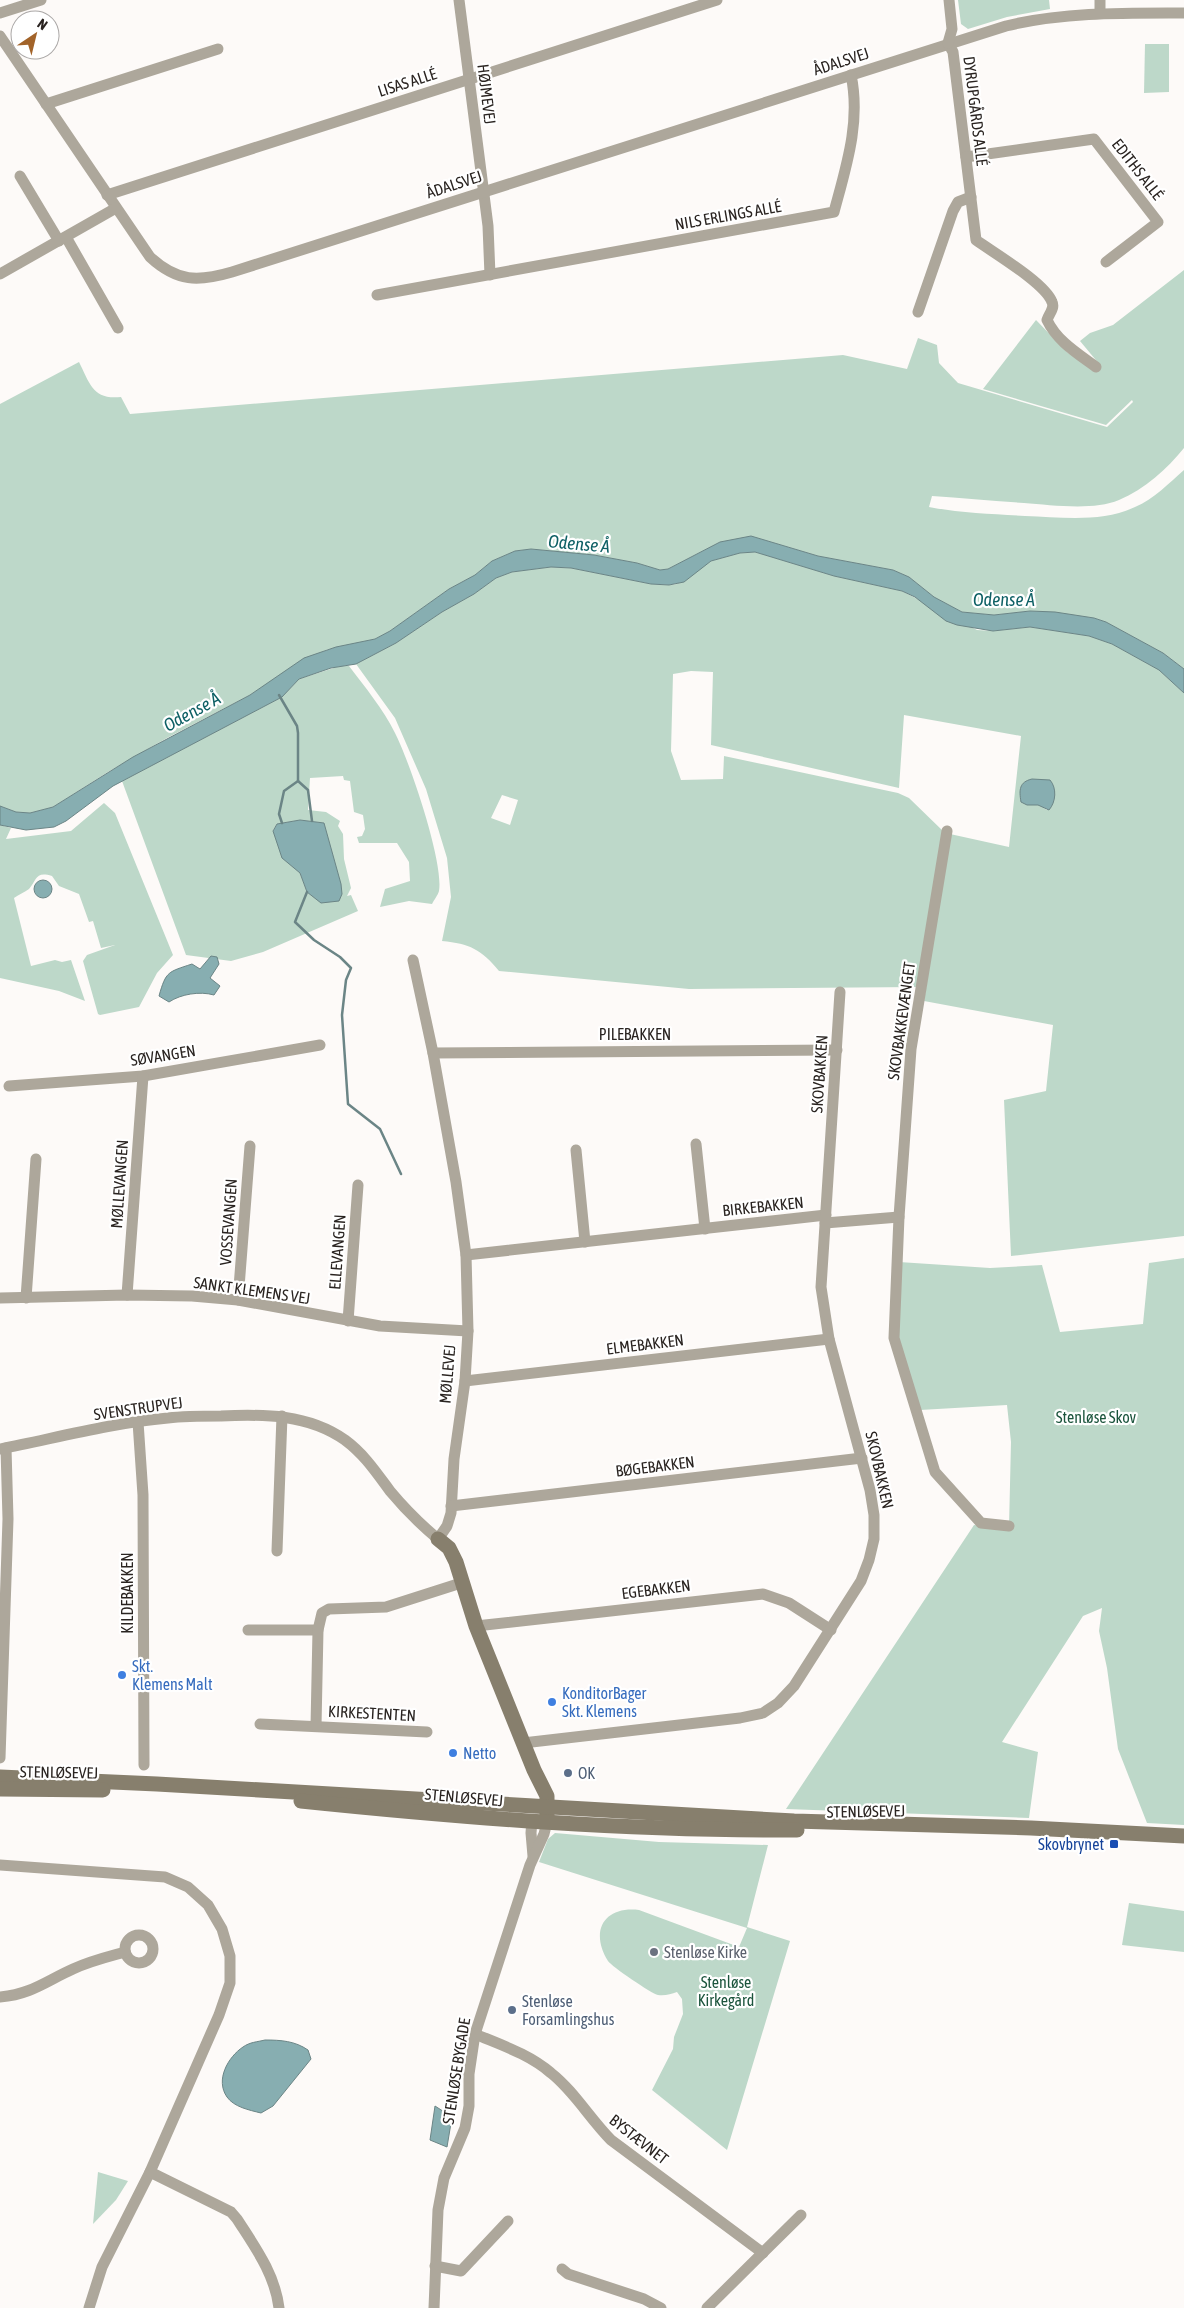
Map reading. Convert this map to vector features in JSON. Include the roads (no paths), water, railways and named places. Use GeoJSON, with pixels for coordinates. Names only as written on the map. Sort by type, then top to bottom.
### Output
{"type":"FeatureCollection","features":[{"type":"Feature","properties":{"kind":"street"},"geometry":{"type":"LineString","coordinates":[[0,13],[41,0]]}},
{"type":"Feature","properties":{"kind":"street","name":"HØJMEVEJ"},"geometry":{"type":"LineString","coordinates":[[459,0],[483,192]]}},
{"type":"Feature","properties":{"kind":"street","name":"LISAS ALLÉ"},"geometry":{"type":"LineString","coordinates":[[107,195],[717,0]]}},
{"type":"Feature","properties":{"kind":"street","name":"DYRUPGÅRDS ALLÉ"},"geometry":{"type":"LineString","coordinates":[[949,0],[952,29],[948,43],[953,52],[976,240],[1040,286],[1053,302],[1053,309],[1047,320],[1052,329],[1067,346],[1096,367]]}},
{"type":"Feature","properties":{"kind":"street"},"geometry":{"type":"LineString","coordinates":[[1100,0],[1100,13]]}},
{"type":"Feature","properties":{"kind":"street","name":"ÅDALSVEJ"},"geometry":{"type":"LineString","coordinates":[[0,36],[150,257],[173,274],[185,278],[198,279],[232,272],[948,43],[1029,20],[1100,13],[1184,13]]}},
{"type":"Feature","properties":{"kind":"street"},"geometry":{"type":"LineString","coordinates":[[46,104],[218,49]]}},
{"type":"Feature","properties":{"kind":"street","name":"NILS ERLINGS ALLÉ"},"geometry":{"type":"LineString","coordinates":[[377,295],[834,212],[854,125],[855,100],[851,75]]}},
{"type":"Feature","properties":{"kind":"street","name":"EDITHS ALLÉ"},"geometry":{"type":"LineString","coordinates":[[966,157],[1094,139],[1158,222],[1106,262]]}},
{"type":"Feature","properties":{"kind":"street"},"geometry":{"type":"LineString","coordinates":[[20,176],[118,328]]}},
{"type":"Feature","properties":{"kind":"street"},"geometry":{"type":"LineString","coordinates":[[483,192],[490,274]]}},
{"type":"Feature","properties":{"kind":"street"},"geometry":{"type":"LineString","coordinates":[[918,312],[953,212],[958,202],[971,197]]}},
{"type":"Feature","properties":{"kind":"street"},"geometry":{"type":"LineString","coordinates":[[0,260],[3,272],[116,208]]}},
{"type":"Feature","properties":{"kind":"street","name":"SKOVBAKKEVÆNGET"},"geometry":{"type":"LineString","coordinates":[[947,831],[910,1049],[899,1217],[894,1338],[935,1472],[981,1523],[1009,1526]]}},
{"type":"Feature","properties":{"kind":"street","name":"MØLLEVEJ"},"geometry":{"type":"LineString","coordinates":[[413,960],[433,1053],[456,1182],[466,1255],[468,1331],[465,1381],[454,1459],[451,1506],[447,1526],[438,1539]]}},
{"type":"Feature","properties":{"kind":"street","name":"SKOVBAKKEN"},"geometry":{"type":"LineString","coordinates":[[523,1743],[740,1718],[763,1713],[778,1703],[794,1686],[861,1581],[874,1539],[874,1516],[862,1458],[830,1339],[821,1287],[840,992]]}},
{"type":"Feature","properties":{"kind":"street","name":"SØVANGEN"},"geometry":{"type":"LineString","coordinates":[[9,1086],[143,1076],[320,1045]]}},
{"type":"Feature","properties":{"kind":"street","name":"PILEBAKKEN"},"geometry":{"type":"LineString","coordinates":[[433,1053],[837,1050]]}},
{"type":"Feature","properties":{"kind":"street","name":"MØLLEVANGEN"},"geometry":{"type":"LineString","coordinates":[[127,1295],[143,1076]]}},
{"type":"Feature","properties":{"kind":"street","name":"BIRKEBAKKEN"},"geometry":{"type":"LineString","coordinates":[[696,1144],[705,1229]]}},
{"type":"Feature","properties":{"kind":"street","name":"VOSSEVANGEN"},"geometry":{"type":"LineString","coordinates":[[238,1300],[250,1146]]}},
{"type":"Feature","properties":{"kind":"street"},"geometry":{"type":"LineString","coordinates":[[576,1150],[585,1242]]}},
{"type":"Feature","properties":{"kind":"street"},"geometry":{"type":"LineString","coordinates":[[26,1298],[36,1159]]}},
{"type":"Feature","properties":{"kind":"street","name":"ELLEVANGEN"},"geometry":{"type":"LineString","coordinates":[[348,1321],[358,1184]]}},
{"type":"Feature","properties":{"kind":"street"},"geometry":{"type":"LineString","coordinates":[[825,1219],[899,1217]]}},
{"type":"Feature","properties":{"kind":"street","name":"BIRKEBAKKEN"},"geometry":{"type":"LineString","coordinates":[[466,1255],[705,1229],[825,1219]]}},
{"type":"Feature","properties":{"kind":"street","name":"SANKT KLEMENS VEJ"},"geometry":{"type":"LineString","coordinates":[[0,1298],[127,1295],[192,1296],[238,1300],[380,1326],[468,1331]]}},
{"type":"Feature","properties":{"kind":"street","name":"ELMEBAKKEN"},"geometry":{"type":"LineString","coordinates":[[465,1381],[830,1339]]}},
{"type":"Feature","properties":{"kind":"street","name":"SVENSTRUPVEJ"},"geometry":{"type":"LineString","coordinates":[[3,1448],[138,1422],[169,1418],[250,1415],[282,1416],[316,1425],[344,1440],[366,1458],[411,1516],[438,1539]]}},
{"type":"Feature","properties":{"kind":"street"},"geometry":{"type":"LineString","coordinates":[[277,1551],[282,1416]]}},
{"type":"Feature","properties":{"kind":"street","name":"KILDEBAKKEN"},"geometry":{"type":"LineString","coordinates":[[138,1422],[143,1495],[144,1765]]}},
{"type":"Feature","properties":{"kind":"street"},"geometry":{"type":"LineString","coordinates":[[0,1758],[8,1519],[3,1448]]}},
{"type":"Feature","properties":{"kind":"street","name":"BØGEBAKKEN"},"geometry":{"type":"LineString","coordinates":[[451,1506],[862,1458]]}},
{"type":"Feature","properties":{"kind":"street"},"geometry":{"type":"LineString","coordinates":[[438,1539],[449,1548],[456,1562],[476,1626],[534,1770],[540,1814]]}},
{"type":"Feature","properties":{"kind":"street","name":"KIRKESTENTEN"},"geometry":{"type":"LineString","coordinates":[[316,1726],[318,1630],[322,1613],[329,1609],[386,1607],[461,1583]]}},
{"type":"Feature","properties":{"kind":"street","name":"EGEBAKKEN"},"geometry":{"type":"LineString","coordinates":[[476,1626],[764,1594],[789,1603],[830,1630]]}},
{"type":"Feature","properties":{"kind":"street"},"geometry":{"type":"LineString","coordinates":[[248,1630],[318,1630]]}},
{"type":"Feature","properties":{"kind":"street","name":"KIRKESTENTEN"},"geometry":{"type":"LineString","coordinates":[[260,1724],[427,1732]]}},
{"type":"Feature","properties":{"kind":"street","name":"STENLØSEVEJ"},"geometry":{"type":"LineString","coordinates":[[0,1777],[216,1787],[540,1814]]}},
{"type":"Feature","properties":{"kind":"street","name":"STENLØSEVEJ"},"geometry":{"type":"LineString","coordinates":[[0,1789],[197,1791],[540,1814],[1031,1828],[1184,1836]]}},
{"type":"Feature","properties":{"kind":"street","name":"STENLØSE BYGADE"},"geometry":{"type":"LineString","coordinates":[[434,2308],[438,2210],[444,2178],[465,2128],[469,2106],[469,2074],[475,2034],[533,1856],[544,1834],[540,1814]]}},
{"type":"Feature","properties":{"kind":"street"},"geometry":{"type":"LineString","coordinates":[[0,1865],[165,1877],[188,1887],[208,1905],[222,1929],[230,1956],[230,1983],[219,2015],[150,2172],[102,2267],[89,2308]]}},
{"type":"Feature","properties":{"kind":"street"},"geometry":{"type":"LineString","coordinates":[[0,1997],[37,1989],[72,1969],[96,1959],[125,1952]]}},
{"type":"Feature","properties":{"kind":"street","name":"BYSTÆVNET"},"geometry":{"type":"LineString","coordinates":[[475,2034],[533,2060],[552,2073],[594,2124],[611,2140],[764,2253]]}},
{"type":"Feature","properties":{"kind":"street"},"geometry":{"type":"LineString","coordinates":[[150,2172],[231,2212],[238,2219],[273,2279],[278,2292],[280,2308]]}},
{"type":"Feature","properties":{"kind":"street"},"geometry":{"type":"LineString","coordinates":[[707,2308],[801,2215]]}},
{"type":"Feature","properties":{"kind":"street"},"geometry":{"type":"LineString","coordinates":[[435,2266],[461,2271],[508,2222]]}},
{"type":"Feature","properties":{"kind":"street"},"geometry":{"type":"LineString","coordinates":[[562,2269],[568,2274],[644,2299],[661,2308]]}},
{"type":"Feature","properties":{"kind":"water"},"geometry":{"type":"Polygon","coordinates":[[[751,536],[818,556],[893,570],[909,577],[934,597],[962,612],[994,615],[1030,611],[1055,612],[1094,618],[1106,622],[1163,653],[1184,669],[1184,693],[1159,670],[1112,644],[1089,636],[1030,627],[993,631],[957,625],[946,621],[915,597],[902,591],[834,576],[755,552],[740,553],[711,561],[684,582],[669,585],[651,584],[571,568],[551,567],[512,572],[496,578],[396,643],[356,664],[331,668],[299,679],[282,697],[113,786],[66,821],[54,827],[26,830],[0,825],[0,806],[16,812],[30,813],[53,807],[133,757],[250,695],[304,658],[336,647],[375,639],[390,631],[449,589],[475,575],[492,561],[515,551],[531,549],[594,555],[637,563],[660,570],[668,569],[720,542],[751,536]]]}},
{"type":"Feature","properties":{"kind":"water"},"geometry":{"type":"Polygon","coordinates":[[[1032,779],[1050,780],[1052,783],[1055,795],[1049,810],[1038,805],[1027,805],[1021,802],[1022,784],[1032,779]]]}},
{"type":"Feature","properties":{"kind":"water"},"geometry":{"type":"Polygon","coordinates":[[[300,820],[324,823],[341,884],[342,894],[339,901],[321,903],[307,892],[300,873],[282,858],[273,831],[277,824],[300,820]]]}},
{"type":"Feature","properties":{"kind":"water"},"geometry":{"type":"Polygon","coordinates":[[[43,880],[49,883],[52,889],[49,895],[43,898],[37,895],[34,889],[37,883],[43,880]]]}},
{"type":"Feature","properties":{"kind":"water"},"geometry":{"type":"Polygon","coordinates":[[[211,956],[217,957],[219,964],[210,978],[220,986],[214,995],[203,993],[191,994],[169,1002],[159,996],[169,974],[192,964],[200,969],[211,956]]]}},
{"type":"Feature","properties":{"kind":"water"},"geometry":{"type":"Polygon","coordinates":[[[265,2040],[282,2041],[298,2045],[308,2050],[311,2059],[273,2106],[261,2113],[242,2108],[230,2100],[222,2083],[228,2063],[238,2051],[248,2044],[265,2040]]]}},
{"type":"Feature","properties":{"kind":"water"},"geometry":{"type":"Polygon","coordinates":[[[435,2106],[452,2117],[447,2147],[430,2140],[435,2106]]]}},
{"type":"Feature","properties":{"kind":"waterway"},"geometry":{"type":"LineString","coordinates":[[279,695],[297,726],[298,733],[298,781],[284,791],[279,814],[282,823]]}},
{"type":"Feature","properties":{"kind":"waterway"},"geometry":{"type":"LineString","coordinates":[[298,781],[308,790],[312,821]]}},
{"type":"Feature","properties":{"kind":"waterway"},"geometry":{"type":"LineString","coordinates":[[307,892],[295,922],[314,940],[340,957],[351,968],[346,980],[342,1015],[348,1104],[380,1129],[401,1174]]}},
{"type":"Feature","properties":{"kind":"place","name":"Skt. Klemens Malt"},"geometry":{"type":"Point","coordinates":[122,1675]}},
{"type":"Feature","properties":{"kind":"place","name":"KonditorBager Skt. Klemens"},"geometry":{"type":"Point","coordinates":[552,1702]}},
{"type":"Feature","properties":{"kind":"place","name":"Netto"},"geometry":{"type":"Point","coordinates":[453,1753]}},
{"type":"Feature","properties":{"kind":"place","name":"OK"},"geometry":{"type":"Point","coordinates":[568,1773]}},
{"type":"Feature","properties":{"kind":"place","name":"Skovbrynet"},"geometry":{"type":"Point","coordinates":[1114,1844]}},
{"type":"Feature","properties":{"kind":"place","name":"Stenløse Kirke"},"geometry":{"type":"Point","coordinates":[654,1952]}},
{"type":"Feature","properties":{"kind":"place","name":"Stenløse Forsamlingshus"},"geometry":{"type":"Point","coordinates":[512,2010]}},
{"type":"Feature","properties":{"kind":"water label","name":"Odense Å"},"geometry":{"type":"Point","coordinates":[579,544]}},
{"type":"Feature","properties":{"kind":"water label","name":"Odense Å"},"geometry":{"type":"Point","coordinates":[1004,600]}},
{"type":"Feature","properties":{"kind":"water label","name":"Odense Å"},"geometry":{"type":"Point","coordinates":[192,712]}},
{"type":"Feature","properties":{"kind":"park label","name":"Stenløse Skov"},"geometry":{"type":"Point","coordinates":[1096,1417]}},
{"type":"Feature","properties":{"kind":"park label","name":"Stenløse Kirkegård"},"geometry":{"type":"Point","coordinates":[726,1991]}}]}
